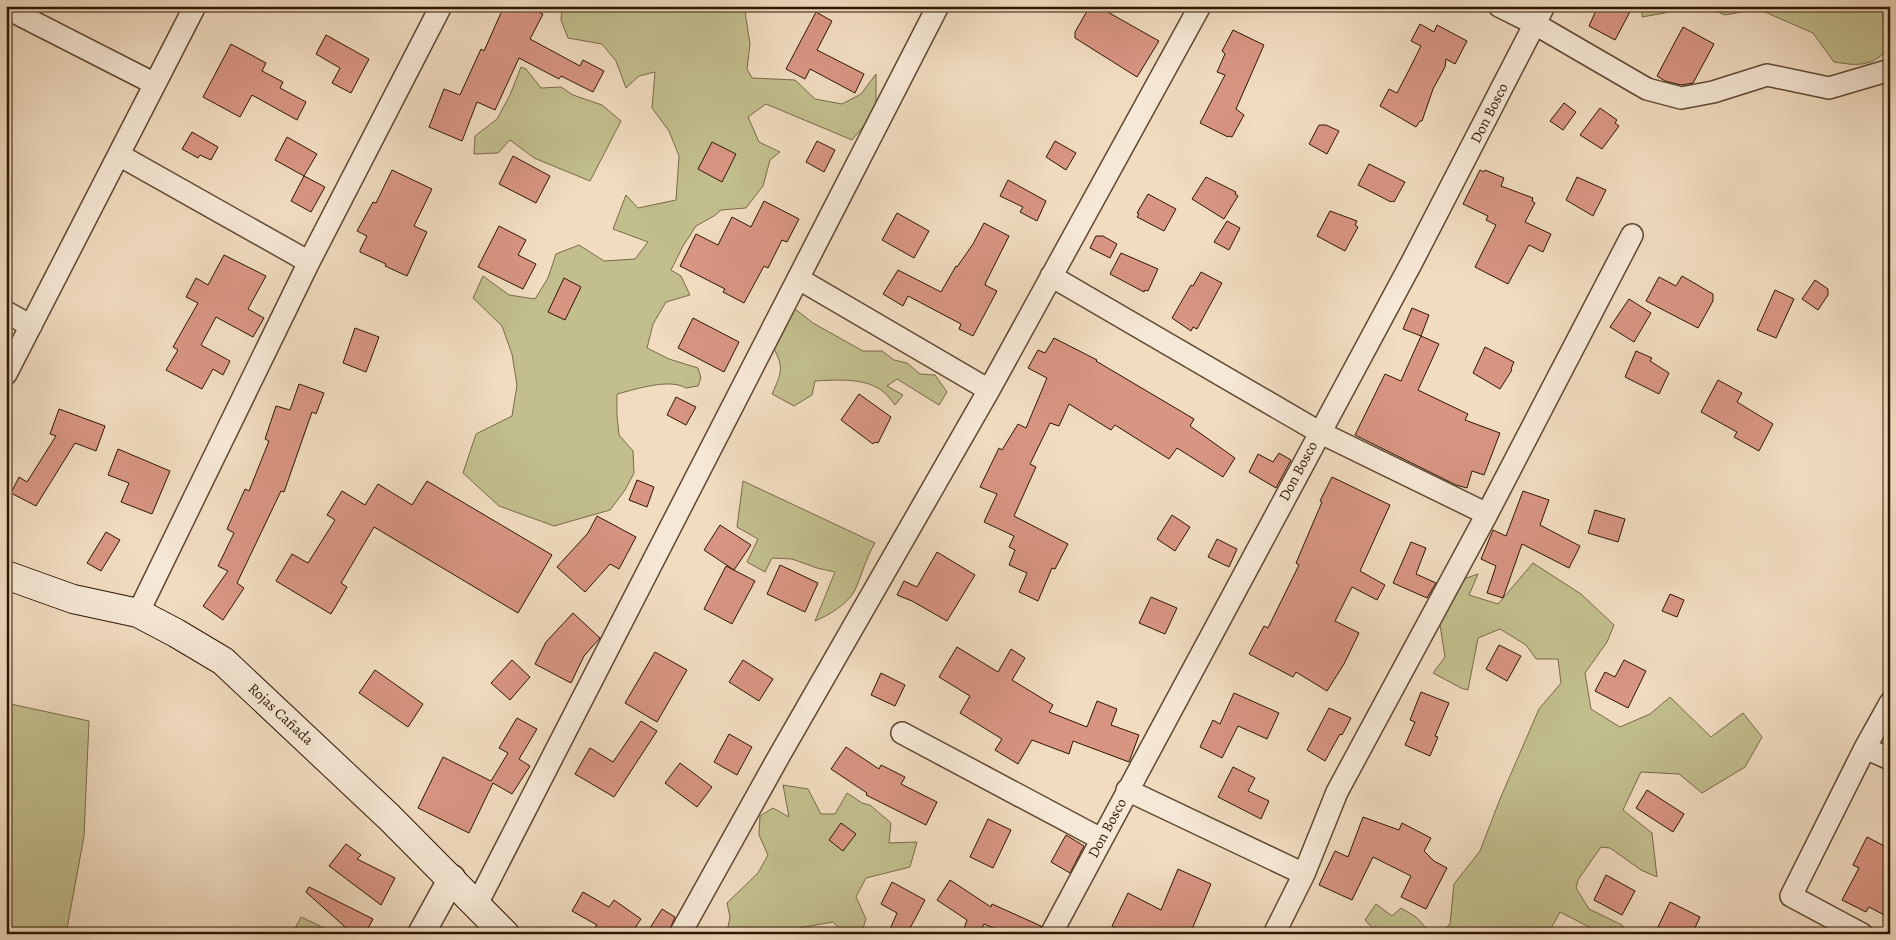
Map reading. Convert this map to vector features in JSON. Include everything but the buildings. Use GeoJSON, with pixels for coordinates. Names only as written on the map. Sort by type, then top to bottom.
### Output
{"type":"FeatureCollection","features":[{"type":"Feature","properties":{"kind":"main road","name":"Rojas Cañada"},"geometry":{"type":"LineString","coordinates":[[6,575],[73,599],[138,614],[176,633],[223,661],[302,733],[452,878],[505,934]]}},
{"type":"Feature","properties":{"kind":"street"},"geometry":{"type":"LineString","coordinates":[[6,374],[195,6]]}},
{"type":"Feature","properties":{"kind":"street"},"geometry":{"type":"LineString","coordinates":[[138,614],[309,262],[441,6]]}},
{"type":"Feature","properties":{"kind":"street"},"geometry":{"type":"LineString","coordinates":[[477,904],[938,6]]}},
{"type":"Feature","properties":{"kind":"street"},"geometry":{"type":"LineString","coordinates":[[680,934],[778,758],[989,390],[1200,6]]}},
{"type":"Feature","properties":{"kind":"street"},"geometry":{"type":"LineString","coordinates":[[1499,6],[1539,15],[1647,89],[1681,98],[1713,92],[1766,75],[1829,88],[1890,70]]}},
{"type":"Feature","properties":{"kind":"street"},"geometry":{"type":"LineString","coordinates":[[6,8],[155,84]]}},
{"type":"Feature","properties":{"kind":"street","name":"Don Bosco"},"geometry":{"type":"LineString","coordinates":[[1051,934],[1413,260],[1539,15]]}},
{"type":"Feature","properties":{"kind":"street"},"geometry":{"type":"LineString","coordinates":[[119,155],[309,262]]}},
{"type":"Feature","properties":{"kind":"street"},"geometry":{"type":"LineString","coordinates":[[1274,934],[1304,874],[1337,792],[1487,514],[1632,235]]}},
{"type":"Feature","properties":{"kind":"street"},"geometry":{"type":"LineString","coordinates":[[1051,276],[1319,432],[1487,514]]}},
{"type":"Feature","properties":{"kind":"street"},"geometry":{"type":"LineString","coordinates":[[799,279],[989,390]]}},
{"type":"Feature","properties":{"kind":"street"},"geometry":{"type":"LineString","coordinates":[[6,312],[31,326]]}},
{"type":"Feature","properties":{"kind":"street"},"geometry":{"type":"LineString","coordinates":[[1862,934],[1792,896],[1865,748],[1890,703]]}},
{"type":"Feature","properties":{"kind":"street"},"geometry":{"type":"LineString","coordinates":[[902,733],[1101,839]]}},
{"type":"Feature","properties":{"kind":"street"},"geometry":{"type":"LineString","coordinates":[[1865,748],[1890,759]]}},
{"type":"Feature","properties":{"kind":"street"},"geometry":{"type":"LineString","coordinates":[[1127,790],[1304,874]]}},
{"type":"Feature","properties":{"kind":"street"},"geometry":{"type":"LineString","coordinates":[[421,934],[452,878]]}},
{"type":"Feature","properties":{"kind":"shaded area"},"geometry":{"type":"Polygon","coordinates":[[[562,6],[740,6],[745,12],[750,44],[747,69],[752,78],[795,80],[815,99],[842,104],[861,94],[876,74],[876,106],[866,123],[852,140],[766,104],[748,117],[759,142],[780,152],[770,160],[763,186],[746,208],[721,210],[696,226],[671,270],[681,276],[690,295],[666,302],[653,324],[647,348],[669,359],[698,368],[701,378],[698,386],[686,388],[679,385],[662,384],[617,394],[619,435],[633,451],[634,473],[625,490],[610,510],[554,526],[499,506],[463,473],[476,434],[512,416],[517,385],[512,354],[502,326],[473,298],[483,276],[509,295],[535,299],[548,278],[556,254],[579,245],[604,261],[635,259],[648,242],[613,229],[626,195],[638,208],[676,200],[679,156],[669,131],[652,108],[655,72],[639,76],[626,88],[616,61],[602,44],[568,38],[561,20],[562,6]]]}},
{"type":"Feature","properties":{"kind":"shaded area"},"geometry":{"type":"Polygon","coordinates":[[[1642,6],[1704,6],[1642,17],[1642,6]]]}},
{"type":"Feature","properties":{"kind":"shaded area"},"geometry":{"type":"Polygon","coordinates":[[[1704,6],[1890,6],[1890,47],[1883,54],[1865,64],[1834,62],[1813,33],[1758,9],[1725,15],[1704,6]]]}},
{"type":"Feature","properties":{"kind":"shaded area"},"geometry":{"type":"Polygon","coordinates":[[[521,67],[526,69],[541,88],[561,87],[573,95],[602,105],[621,121],[590,181],[534,158],[510,140],[498,153],[474,154],[475,136],[497,119],[510,95],[521,67]]]}},
{"type":"Feature","properties":{"kind":"shaded area"},"geometry":{"type":"Polygon","coordinates":[[[781,307],[795,309],[813,323],[863,351],[882,351],[894,360],[907,363],[920,374],[935,375],[947,392],[939,405],[897,379],[887,386],[903,395],[895,405],[885,393],[870,384],[852,381],[815,381],[812,395],[794,406],[772,394],[779,378],[780,362],[770,341],[781,307]]]}},
{"type":"Feature","properties":{"kind":"shaded area"},"geometry":{"type":"Polygon","coordinates":[[[743,481],[875,543],[855,590],[848,600],[832,612],[815,621],[835,572],[792,559],[772,558],[765,572],[747,562],[758,539],[737,527],[743,481]]]}},
{"type":"Feature","properties":{"kind":"shaded area"},"geometry":{"type":"Polygon","coordinates":[[[1533,563],[1581,594],[1614,625],[1607,642],[1585,673],[1591,709],[1620,727],[1650,714],[1670,697],[1711,737],[1743,713],[1762,737],[1745,767],[1702,793],[1679,774],[1641,772],[1623,810],[1652,833],[1657,877],[1641,870],[1610,848],[1601,847],[1578,880],[1576,888],[1589,909],[1622,925],[1627,934],[1594,934],[1593,929],[1560,912],[1548,934],[1439,934],[1450,924],[1454,884],[1480,851],[1539,709],[1561,683],[1558,659],[1536,659],[1526,645],[1500,629],[1478,638],[1468,690],[1461,688],[1433,673],[1445,657],[1440,625],[1458,581],[1478,574],[1469,595],[1498,604],[1533,563]]]}},
{"type":"Feature","properties":{"kind":"shaded area"},"geometry":{"type":"Polygon","coordinates":[[[6,703],[89,721],[84,836],[66,934],[6,934],[6,703]]]}},
{"type":"Feature","properties":{"kind":"shaded area"},"geometry":{"type":"Polygon","coordinates":[[[783,785],[808,789],[821,814],[835,814],[847,793],[862,803],[870,805],[891,823],[889,843],[917,842],[910,867],[866,878],[856,897],[866,919],[861,934],[845,934],[833,922],[799,928],[798,934],[739,934],[737,930],[727,932],[730,917],[727,903],[758,873],[768,855],[759,835],[760,816],[773,808],[789,817],[783,785]]]}},
{"type":"Feature","properties":{"kind":"shaded area"},"geometry":{"type":"Polygon","coordinates":[[[1376,904],[1392,916],[1401,908],[1416,917],[1428,930],[1428,934],[1377,933],[1365,920],[1376,904]]]}},
{"type":"Feature","properties":{"kind":"shaded area"},"geometry":{"type":"Polygon","coordinates":[[[301,917],[337,934],[292,934],[301,917]]]}}]}
